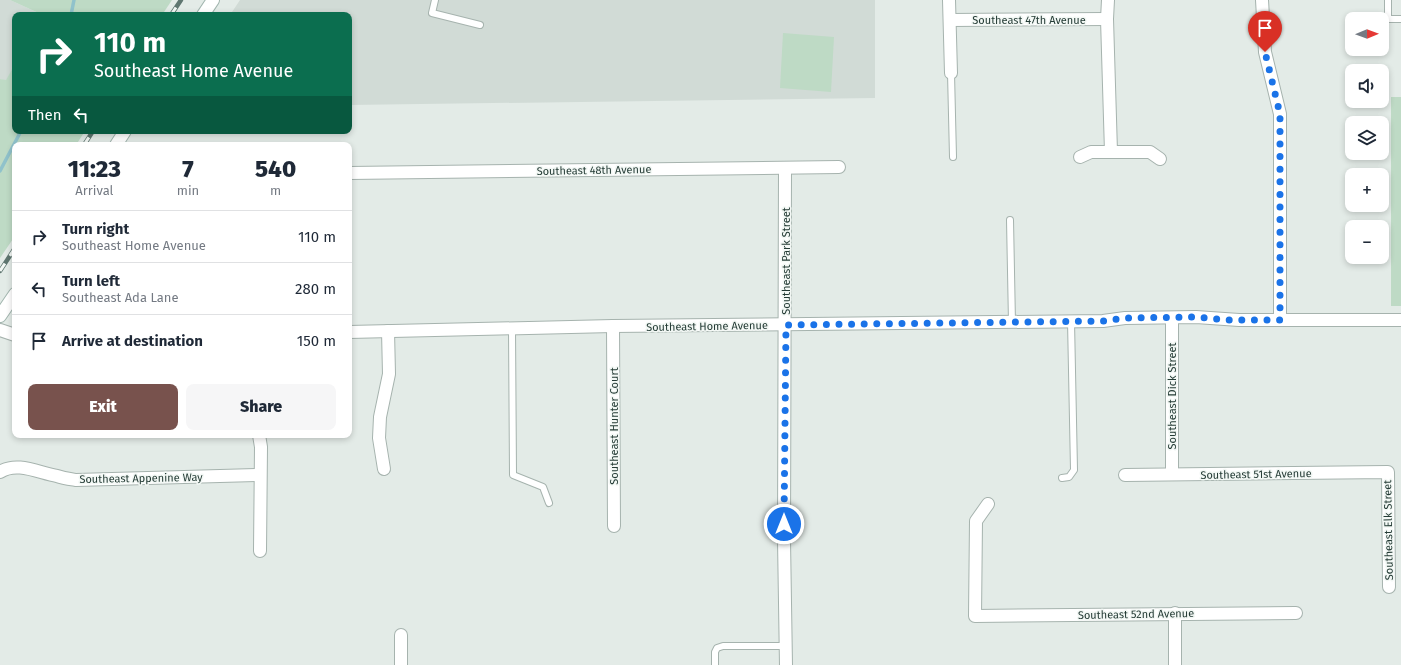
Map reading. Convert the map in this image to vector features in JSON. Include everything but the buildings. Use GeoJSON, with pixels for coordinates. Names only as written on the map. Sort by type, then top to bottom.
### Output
{"type":"FeatureCollection","features":[{"type":"Feature","properties":{"kind":"street"},"geometry":{"type":"LineString","coordinates":[[205,12],[213,0]]}},
{"type":"Feature","properties":{"kind":"street"},"geometry":{"type":"LineString","coordinates":[[950,0],[951,73]]}},
{"type":"Feature","properties":{"kind":"street"},"geometry":{"type":"LineString","coordinates":[[1108,0],[1107,19],[1111,152]]}},
{"type":"Feature","properties":{"kind":"street"},"geometry":{"type":"LineString","coordinates":[[1262,0],[1265,52],[1280,114],[1280,320]]}},
{"type":"Feature","properties":{"kind":"street","name":"Southeast 47th Avenue"},"geometry":{"type":"LineString","coordinates":[[950,20],[1107,19]]}},
{"type":"Feature","properties":{"kind":"street"},"geometry":{"type":"LineString","coordinates":[[1080,157],[1091,152],[1150,152],[1160,159]]}},
{"type":"Feature","properties":{"kind":"street","name":"Southeast 48th Avenue"},"geometry":{"type":"LineString","coordinates":[[352,173],[839,167]]}},
{"type":"Feature","properties":{"kind":"street","name":"Southeast Park Street"},"geometry":{"type":"LineString","coordinates":[[785,168],[786,325],[784,540],[786,665]]}},
{"type":"Feature","properties":{"kind":"street"},"geometry":{"type":"LineString","coordinates":[[0,316],[12,298]]}},
{"type":"Feature","properties":{"kind":"street","name":"Southeast Home Avenue"},"geometry":{"type":"LineString","coordinates":[[352,332],[613,326],[1071,321],[1196,317],[1228,320],[1401,320]]}},
{"type":"Feature","properties":{"kind":"street","name":"Southeast Dick Street"},"geometry":{"type":"LineString","coordinates":[[1172,318],[1172,474]]}},
{"type":"Feature","properties":{"kind":"street","name":"Southeast Hunter Court"},"geometry":{"type":"LineString","coordinates":[[613,326],[614,526]]}},
{"type":"Feature","properties":{"kind":"street"},"geometry":{"type":"LineString","coordinates":[[0,330],[12,334]]}},
{"type":"Feature","properties":{"kind":"street"},"geometry":{"type":"LineString","coordinates":[[384,469],[379,438],[380,417],[389,374],[388,331]]}},
{"type":"Feature","properties":{"kind":"street"},"geometry":{"type":"LineString","coordinates":[[260,438],[261,447],[260,551]]}},
{"type":"Feature","properties":{"kind":"street","name":"Southeast Appenine Way"},"geometry":{"type":"LineString","coordinates":[[0,472],[6,468],[23,467],[76,480],[260,475]]}},
{"type":"Feature","properties":{"kind":"street","name":"Southeast 51st Avenue"},"geometry":{"type":"LineString","coordinates":[[1125,475],[1388,472]]}},
{"type":"Feature","properties":{"kind":"street","name":"Southeast Elk Street"},"geometry":{"type":"LineString","coordinates":[[1388,472],[1389,587]]}},
{"type":"Feature","properties":{"kind":"street","name":"Southeast 52nd Avenue"},"geometry":{"type":"LineString","coordinates":[[988,504],[976,521],[976,616],[1296,613]]}},
{"type":"Feature","properties":{"kind":"street"},"geometry":{"type":"LineString","coordinates":[[1174,665],[1175,614]]}},
{"type":"Feature","properties":{"kind":"street"},"geometry":{"type":"LineString","coordinates":[[401,635],[401,665]]}},
{"type":"Feature","properties":{"kind":"lane"},"geometry":{"type":"LineString","coordinates":[[435,0],[432,13],[480,25]]}},
{"type":"Feature","properties":{"kind":"lane"},"geometry":{"type":"LineString","coordinates":[[1388,0],[1388,19],[1401,19]]}},
{"type":"Feature","properties":{"kind":"lane"},"geometry":{"type":"LineString","coordinates":[[951,73],[954,157]]}},
{"type":"Feature","properties":{"kind":"lane"},"geometry":{"type":"LineString","coordinates":[[1010,220],[1012,322]]}},
{"type":"Feature","properties":{"kind":"lane"},"geometry":{"type":"LineString","coordinates":[[1062,478],[1069,477],[1074,470],[1071,321]]}},
{"type":"Feature","properties":{"kind":"lane"},"geometry":{"type":"LineString","coordinates":[[512,328],[513,476],[543,487],[549,503]]}},
{"type":"Feature","properties":{"kind":"lane"},"geometry":{"type":"LineString","coordinates":[[715,665],[715,652],[717,648],[723,646],[786,646]]}},
{"type":"Feature","properties":{"kind":"shaded area"},"geometry":{"type":"Polygon","coordinates":[[[0,0],[10,0],[36,12],[12,12],[12,70],[6,81],[0,79],[0,0]]]}},
{"type":"Feature","properties":{"kind":"shaded area"},"geometry":{"type":"Polygon","coordinates":[[[240,0],[875,0],[875,98],[352,105],[352,12],[232,12],[240,0]]]}},
{"type":"Feature","properties":{"kind":"green space"},"geometry":{"type":"Polygon","coordinates":[[[10,0],[172,0],[164,12],[36,12],[10,0]]]}},
{"type":"Feature","properties":{"kind":"green space"},"geometry":{"type":"Polygon","coordinates":[[[783,33],[834,37],[831,92],[780,88],[783,33]]]}},
{"type":"Feature","properties":{"kind":"green space"},"geometry":{"type":"Polygon","coordinates":[[[12,69],[12,134],[83,134],[78,142],[12,142],[12,240],[0,258],[0,79],[6,80],[12,69]]]}},
{"type":"Feature","properties":{"kind":"green space"},"geometry":{"type":"Polygon","coordinates":[[[1391,97],[1401,97],[1401,306],[1391,306],[1391,97]]]}},
{"type":"Feature","properties":{"kind":"waterway"},"geometry":{"type":"LineString","coordinates":[[72,12],[74,0]]}},
{"type":"Feature","properties":{"kind":"waterway"},"geometry":{"type":"LineString","coordinates":[[15,142],[19,134]]}},
{"type":"Feature","properties":{"kind":"waterway"},"geometry":{"type":"LineString","coordinates":[[0,171],[12,148]]}},
{"type":"Feature","properties":{"kind":"railway"},"geometry":{"type":"LineString","coordinates":[[173,12],[181,0]]}},
{"type":"Feature","properties":{"kind":"railway"},"geometry":{"type":"LineString","coordinates":[[86,142],[91,134]]}},
{"type":"Feature","properties":{"kind":"railway"},"geometry":{"type":"LineString","coordinates":[[0,271],[12,253]]}},
{"type":"Feature","properties":{"kind":"route"},"geometry":{"type":"LineString","coordinates":[[784,524],[786,325],[1104,321],[1125,318],[1196,317],[1228,320],[1280,320],[1280,114],[1265,52]]}}]}
